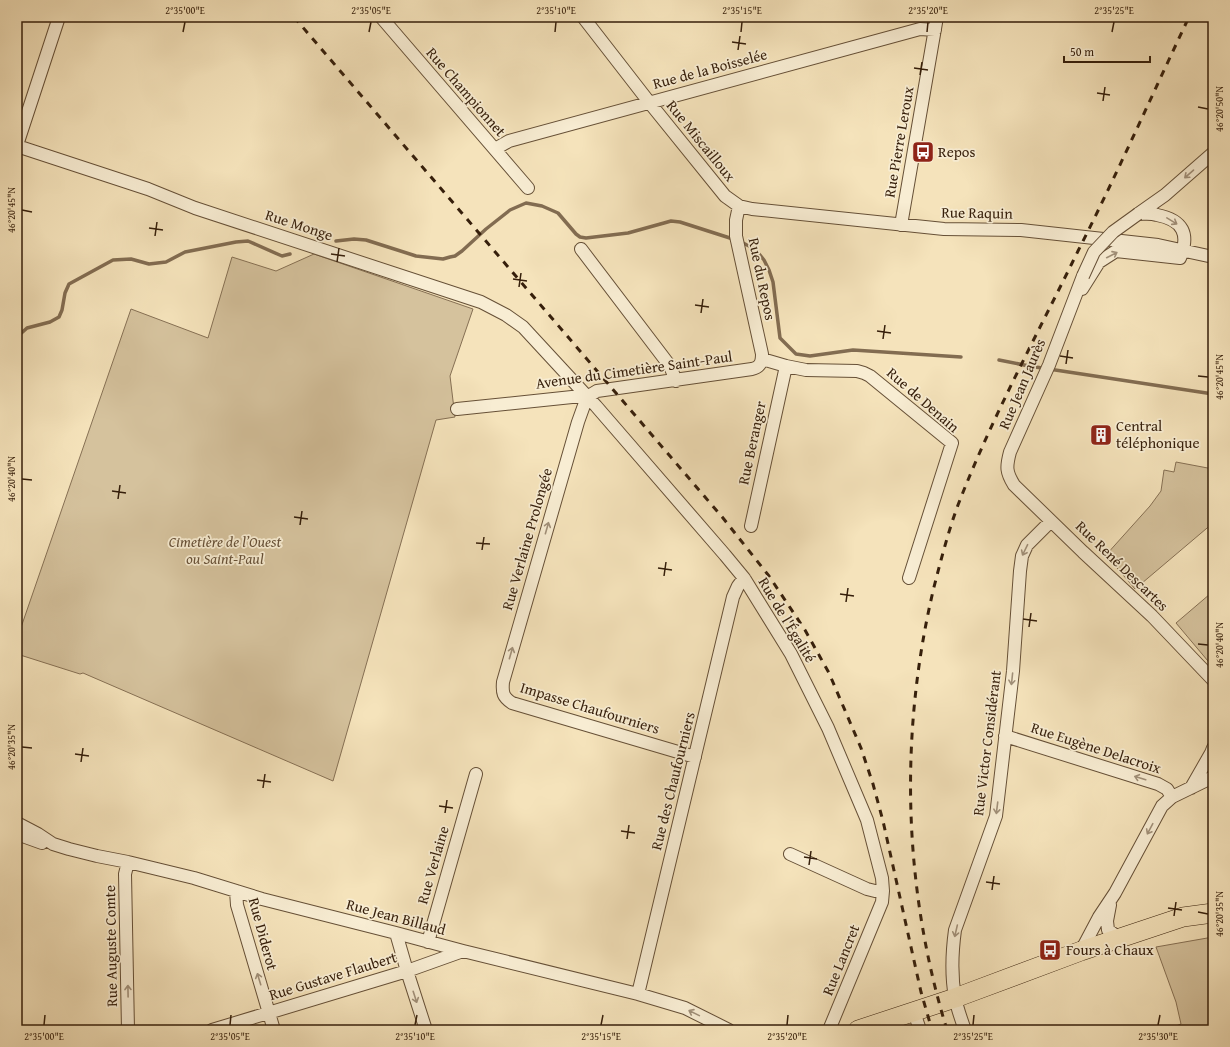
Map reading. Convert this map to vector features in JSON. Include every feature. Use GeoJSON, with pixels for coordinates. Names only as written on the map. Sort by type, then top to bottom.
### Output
{"type":"FeatureCollection","features":[{"type":"Feature","properties":{"kind":"main road"},"geometry":{"type":"LineString","coordinates":[[858,1030],[955,998],[1081,951],[1183,916],[1213,913]]}},
{"type":"Feature","properties":{"kind":"street","name":"Rue Championnet"},"geometry":{"type":"LineString","coordinates":[[381,17],[528,188]]}},
{"type":"Feature","properties":{"kind":"street","name":"Rue Miscailloux"},"geometry":{"type":"LineString","coordinates":[[583,17],[724,196],[739,206]]}},
{"type":"Feature","properties":{"kind":"street","name":"Rue Pierre Leroux"},"geometry":{"type":"LineString","coordinates":[[901,225],[937,17]]}},
{"type":"Feature","properties":{"kind":"street"},"geometry":{"type":"LineString","coordinates":[[17,145],[57,18]]}},
{"type":"Feature","properties":{"kind":"street","name":"Rue de la Boisselée"},"geometry":{"type":"LineString","coordinates":[[495,150],[509,141],[649,102],[920,29],[935,30]]}},
{"type":"Feature","properties":{"kind":"street","name":"Rue Monge"},"geometry":{"type":"LineString","coordinates":[[17,145],[148,189],[196,208],[481,302],[506,315],[523,327],[587,397]]}},
{"type":"Feature","properties":{"kind":"street","name":"Rue Jean Jaurès"},"geometry":{"type":"LineString","coordinates":[[1008,476],[1007,464],[1010,452],[1047,368],[1082,276],[1094,252],[1113,232],[1165,195],[1213,153]]}},
{"type":"Feature","properties":{"kind":"street","name":"Rue Raquin"},"geometry":{"type":"LineString","coordinates":[[739,206],[752,209],[944,229],[1022,230],[1158,245],[1213,257]]}},
{"type":"Feature","properties":{"kind":"street","name":"Rue du Repos"},"geometry":{"type":"LineString","coordinates":[[739,206],[736,220],[736,240],[762,359]]}},
{"type":"Feature","properties":{"kind":"street"},"geometry":{"type":"LineString","coordinates":[[1138,214],[1156,214],[1172,219],[1180,226],[1184,234],[1183,250]]}},
{"type":"Feature","properties":{"kind":"street"},"geometry":{"type":"LineString","coordinates":[[581,249],[670,366],[676,381]]}},
{"type":"Feature","properties":{"kind":"street","name":"Rue Jean Jaurès"},"geometry":{"type":"LineString","coordinates":[[1071,306],[1099,262],[1116,251],[1180,258],[1183,250]]}},
{"type":"Feature","properties":{"kind":"street","name":"Avenue du Cimetière Saint-Paul"},"geometry":{"type":"LineString","coordinates":[[457,409],[572,397],[587,397],[597,391],[676,381],[752,369],[758,367],[762,359]]}},
{"type":"Feature","properties":{"kind":"street","name":"Rue de Denain"},"geometry":{"type":"LineString","coordinates":[[762,359],[806,370],[864,372],[952,443],[910,578]]}},
{"type":"Feature","properties":{"kind":"street","name":"Rue Beranger"},"geometry":{"type":"LineString","coordinates":[[751,526],[786,366]]}},
{"type":"Feature","properties":{"kind":"street","name":"Rue de l'Égalité"},"geometry":{"type":"LineString","coordinates":[[587,397],[744,578],[791,654],[828,728],[867,820],[882,878],[883,896]]}},
{"type":"Feature","properties":{"kind":"street","name":"Rue Verlaine Prolongée"},"geometry":{"type":"LineString","coordinates":[[502,691],[503,682],[578,422],[587,397]]}},
{"type":"Feature","properties":{"kind":"street","name":"Rue René Descartes"},"geometry":{"type":"LineString","coordinates":[[1008,476],[1014,485],[1051,521],[1152,616],[1213,680]]}},
{"type":"Feature","properties":{"kind":"street","name":"Rue Victor Considérant"},"geometry":{"type":"LineString","coordinates":[[965,1030],[955,998],[953,946],[955,930],[996,816],[1012,671],[1022,556],[1027,545],[1051,521]]}},
{"type":"Feature","properties":{"kind":"street","name":"Rue des Chaufourniers"},"geometry":{"type":"LineString","coordinates":[[638,994],[733,597],[744,578]]}},
{"type":"Feature","properties":{"kind":"street","name":"Impasse Chaufourniers"},"geometry":{"type":"LineString","coordinates":[[502,691],[506,699],[512,703],[696,756]]}},
{"type":"Feature","properties":{"kind":"street","name":"Rue Eugène Delacroix"},"geometry":{"type":"LineString","coordinates":[[1005,736],[1158,784],[1167,789],[1172,797]]}},
{"type":"Feature","properties":{"kind":"street"},"geometry":{"type":"LineString","coordinates":[[1191,788],[1213,748]]}},
{"type":"Feature","properties":{"kind":"street","name":"Rue Verlaine"},"geometry":{"type":"LineString","coordinates":[[428,942],[476,774]]}},
{"type":"Feature","properties":{"kind":"street"},"geometry":{"type":"LineString","coordinates":[[1081,951],[1099,917],[1115,893],[1162,806],[1172,797],[1213,777]]}},
{"type":"Feature","properties":{"kind":"street"},"geometry":{"type":"LineString","coordinates":[[17,823],[53,844]]}},
{"type":"Feature","properties":{"kind":"street"},"geometry":{"type":"LineString","coordinates":[[17,834],[41,843],[53,844]]}},
{"type":"Feature","properties":{"kind":"street","name":"Rue Jean Billaud"},"geometry":{"type":"LineString","coordinates":[[53,844],[69,850],[194,878],[236,891],[428,942],[638,994],[685,1008],[729,1030]]}},
{"type":"Feature","properties":{"kind":"street"},"geometry":{"type":"LineString","coordinates":[[790,854],[867,889],[875,891],[883,896]]}},
{"type":"Feature","properties":{"kind":"street","name":"Rue Auguste Comte"},"geometry":{"type":"LineString","coordinates":[[128,862],[125,874],[128,1030]]}},
{"type":"Feature","properties":{"kind":"street","name":"Rue Diderot"},"geometry":{"type":"LineString","coordinates":[[236,891],[237,906],[274,1030]]}},
{"type":"Feature","properties":{"kind":"street"},"geometry":{"type":"LineString","coordinates":[[1115,893],[1106,921],[1110,932],[1123,937]]}},
{"type":"Feature","properties":{"kind":"street","name":"Rue Lancret"},"geometry":{"type":"LineString","coordinates":[[829,1030],[883,896]]}},
{"type":"Feature","properties":{"kind":"street"},"geometry":{"type":"LineString","coordinates":[[396,933],[406,971],[426,1030]]}},
{"type":"Feature","properties":{"kind":"street","name":"Rue Gustave Flaubert"},"geometry":{"type":"LineString","coordinates":[[212,1030],[406,971],[463,951]]}},
{"type":"Feature","properties":{"kind":"street"},"geometry":{"type":"LineString","coordinates":[[914,1012],[920,1030]]}},
{"type":"Feature","properties":{"kind":"green space","name":"Cimetière de l’Ouest ou Saint-Paul"},"geometry":{"type":"Polygon","coordinates":[[[314,254],[473,309],[450,376],[455,417],[436,420],[333,781],[83,673],[80,674],[17,654],[17,639],[131,309],[208,338],[232,257],[276,271],[314,254]]]}},
{"type":"Feature","properties":{"kind":"green space"},"geometry":{"type":"Polygon","coordinates":[[[1176,462],[1213,469],[1213,523],[1135,589],[1106,555],[1150,506],[1161,491],[1164,470],[1174,472],[1176,462]]]}},
{"type":"Feature","properties":{"kind":"green space"},"geometry":{"type":"Polygon","coordinates":[[[1210,594],[1213,597],[1213,667],[1176,623],[1210,594]]]}},
{"type":"Feature","properties":{"kind":"green space"},"geometry":{"type":"Polygon","coordinates":[[[1213,937],[1213,1030],[1166,1030],[1181,1024],[1176,1002],[1156,947],[1213,937]]]}},
{"type":"Feature","properties":{"kind":"waterway"},"geometry":{"type":"LineString","coordinates":[[336,241],[354,239],[366,240],[416,256],[443,259],[455,256],[510,210],[526,203],[542,206],[558,213],[580,237],[586,238],[628,233],[671,221],[680,222],[733,239]]}},
{"type":"Feature","properties":{"kind":"waterway"},"geometry":{"type":"LineString","coordinates":[[17,337],[27,328],[50,322],[59,317],[62,310],[65,293],[69,284],[113,260],[131,259],[149,264],[166,262],[185,252],[248,241],[282,256],[290,254]]}},
{"type":"Feature","properties":{"kind":"waterway"},"geometry":{"type":"LineString","coordinates":[[739,241],[755,249],[764,260],[773,282],[780,338],[796,354],[810,356],[853,350],[961,357]]}},
{"type":"Feature","properties":{"kind":"waterway"},"geometry":{"type":"LineString","coordinates":[[999,360],[1029,366],[1213,394]]}},
{"type":"Feature","properties":{"kind":"railway"},"geometry":{"type":"LineString","coordinates":[[294,17],[723,518],[769,576],[805,630],[829,673],[861,748],[873,784],[883,821],[921,992],[932,1030]]}},
{"type":"Feature","properties":{"kind":"railway"},"geometry":{"type":"LineString","coordinates":[[947,1030],[932,976],[921,921],[914,865],[911,810],[911,754],[915,698],[923,642],[934,587],[954,515],[985,440],[1015,376],[1107,193],[1189,17]]}},
{"type":"Feature","properties":{"kind":"place","name":"Repos"},"geometry":{"type":"Point","coordinates":[923,152]}},
{"type":"Feature","properties":{"kind":"place","name":"Central téléphonique"},"geometry":{"type":"Point","coordinates":[1101,435]}},
{"type":"Feature","properties":{"kind":"place","name":"Fours à Chaux"},"geometry":{"type":"Point","coordinates":[1050,950]}}]}
